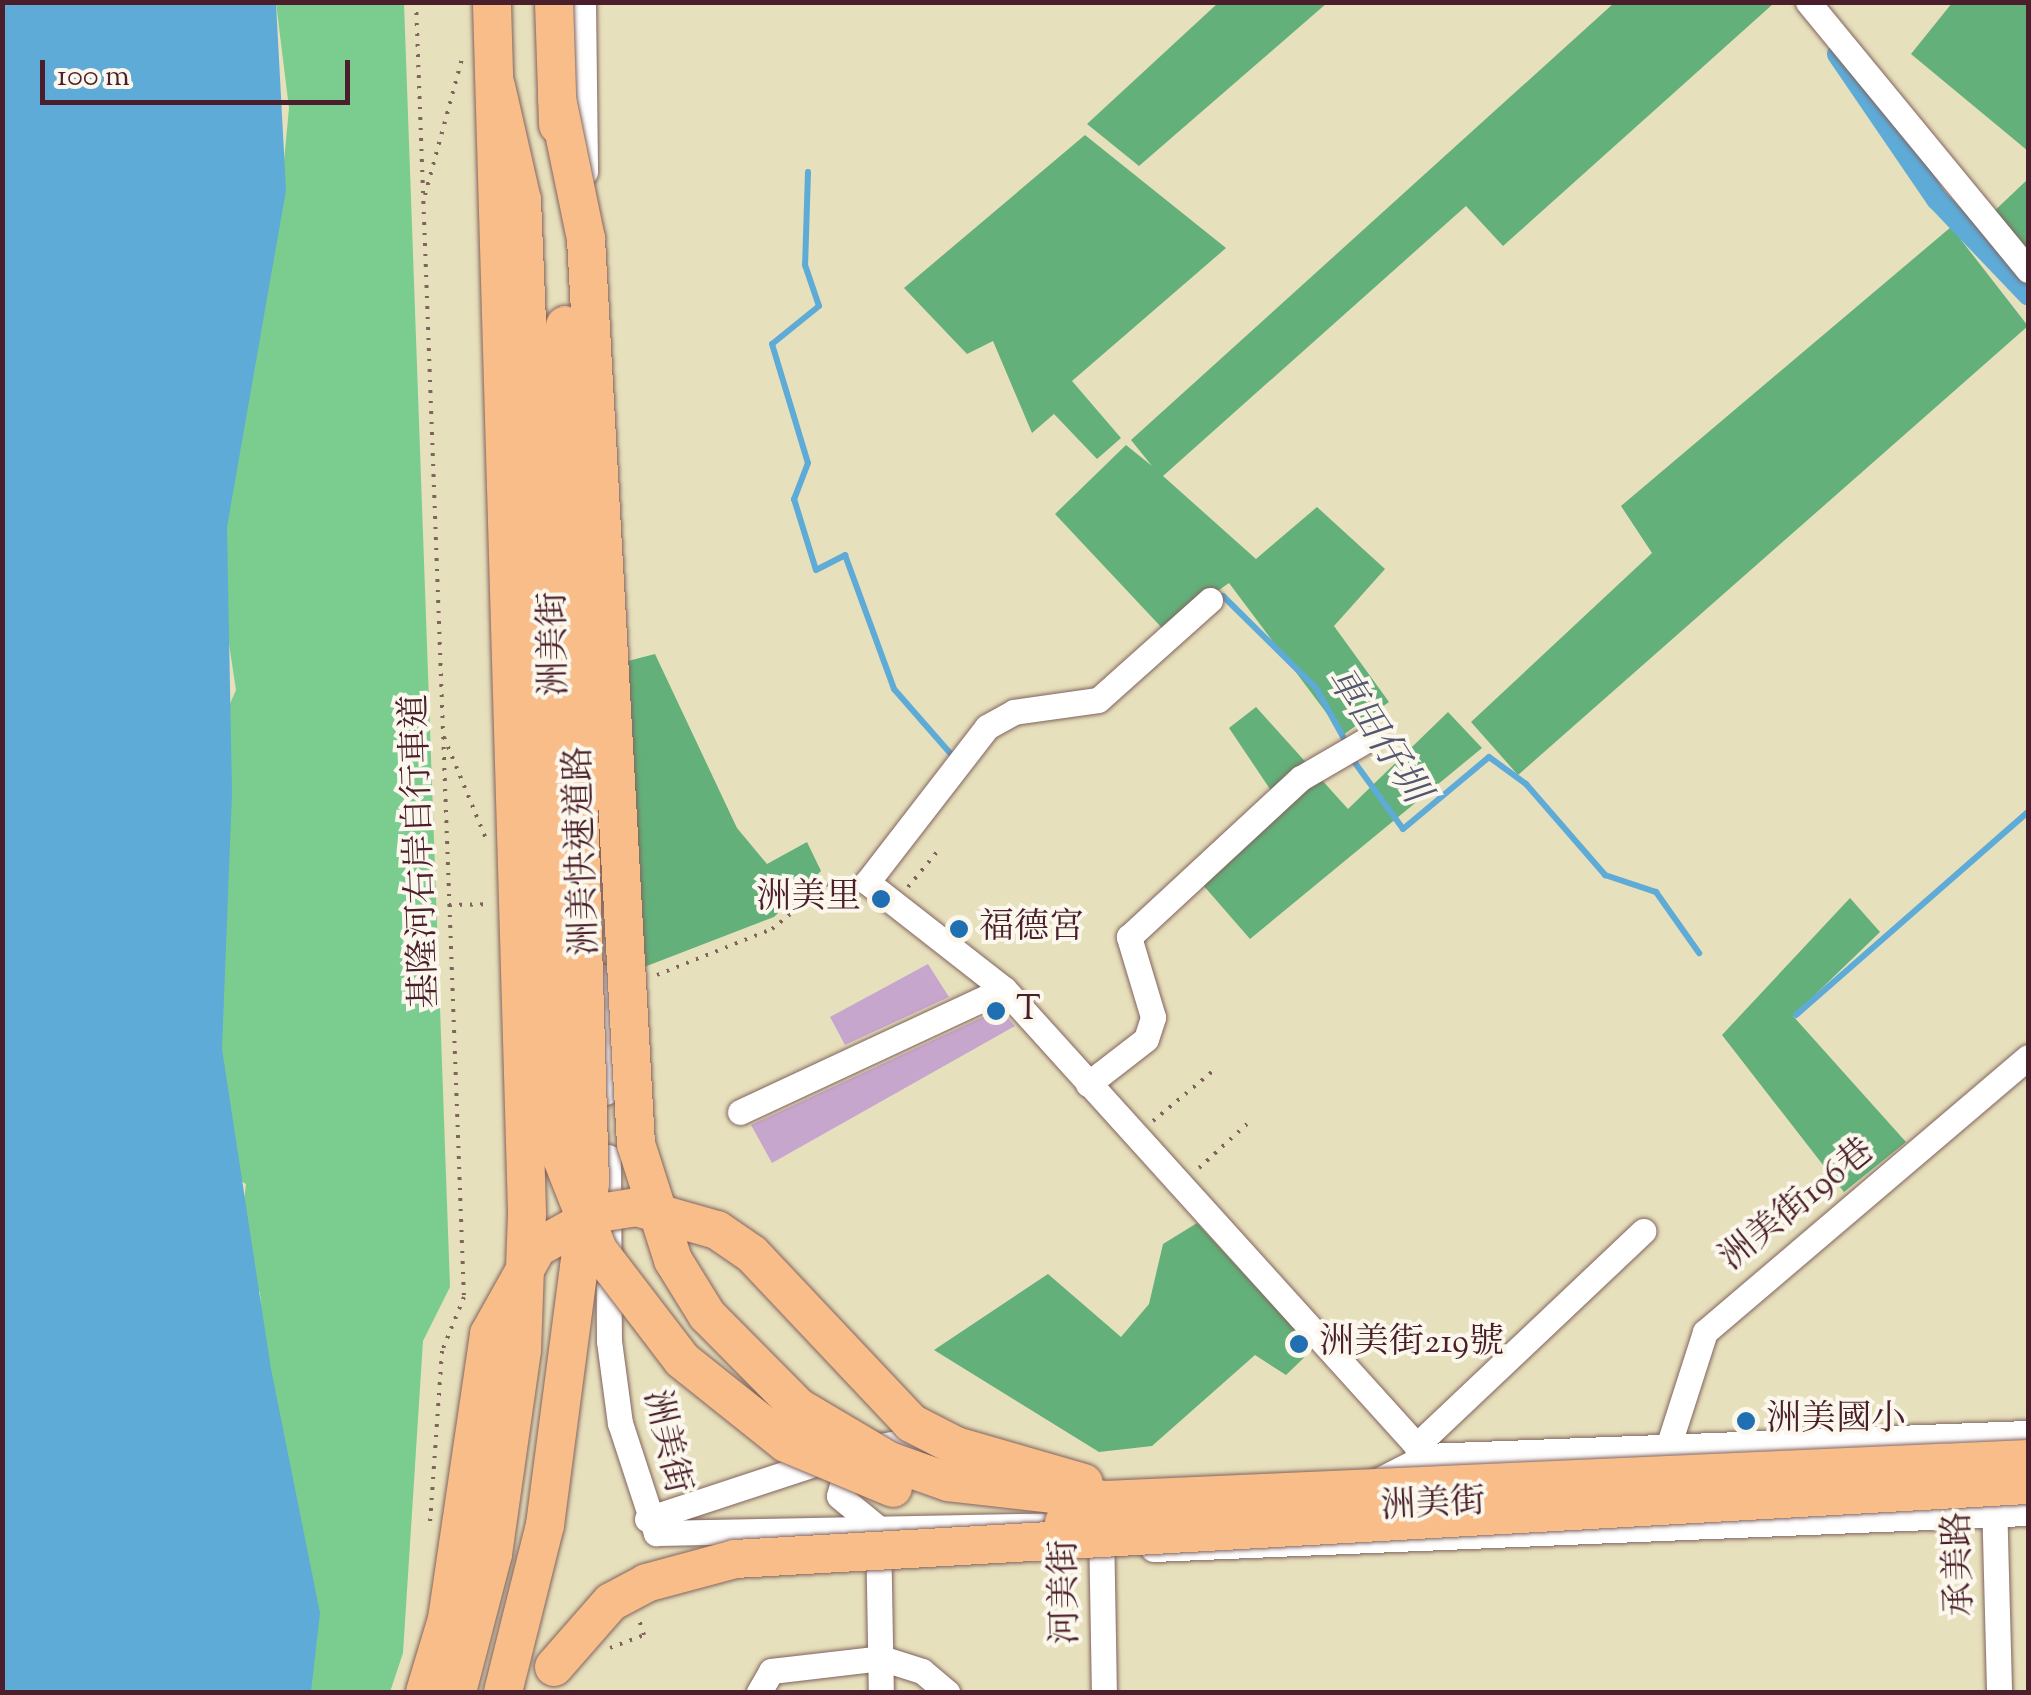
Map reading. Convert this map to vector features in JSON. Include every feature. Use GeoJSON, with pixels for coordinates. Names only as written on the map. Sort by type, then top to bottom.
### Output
{"type":"FeatureCollection","features":[{"type":"Feature","properties":{"kind":"highway","name":"洲美快速道路"},"geometry":{"type":"LineString","coordinates":[[457,1692],[499,1517],[522,1350],[528,1212],[492,2]]}},
{"type":"Feature","properties":{"kind":"highway","name":"洲美快速道路"},"geometry":{"type":"LineString","coordinates":[[503,1692],[546,1525],[590,1183],[554,2]]}},
{"type":"Feature","properties":{"kind":"highway"},"geometry":{"type":"LineString","coordinates":[[496,86],[522,200],[561,1156],[598,1250],[682,1360],[786,1443],[947,1502],[1160,1513],[2028,1486]]}},
{"type":"Feature","properties":{"kind":"highway"},"geometry":{"type":"LineString","coordinates":[[557,99],[586,239],[628,1084],[636,1144],[673,1260],[708,1314],[785,1396],[888,1461],[1010,1496],[1160,1513]]}},
{"type":"Feature","properties":{"kind":"highway"},"geometry":{"type":"LineString","coordinates":[[424,1692],[456,1568],[489,1334],[537,1248],[598,1213],[636,1207],[717,1230],[752,1254],[876,1393],[956,1446],[1160,1513]]}},
{"type":"Feature","properties":{"kind":"highway"},"geometry":{"type":"LineString","coordinates":[[554,1666],[611,1602],[691,1568],[818,1550],[1160,1513],[2028,1460]]}},
{"type":"Feature","properties":{"kind":"street","name":"洲美街"},"geometry":{"type":"LineString","coordinates":[[583,2],[609,1341],[646,1519],[674,1537],[1043,1523],[1190,1552],[2028,1513]]}},
{"type":"Feature","properties":{"kind":"street"},"geometry":{"type":"LineString","coordinates":[[1808,2],[2028,270]]}},
{"type":"Feature","properties":{"kind":"street"},"geometry":{"type":"LineString","coordinates":[[867,882],[987,728],[1014,712],[1098,700],[1210,600]]}},
{"type":"Feature","properties":{"kind":"street"},"geometry":{"type":"LineString","coordinates":[[1088,1084],[1146,1039],[1154,1017],[1129,937],[1302,778],[1368,740]]}},
{"type":"Feature","properties":{"kind":"street","name":"洲美街"},"geometry":{"type":"LineString","coordinates":[[867,882],[1004,989],[1421,1451]]}},
{"type":"Feature","properties":{"kind":"street"},"geometry":{"type":"LineString","coordinates":[[740,1112],[1004,989]]}},
{"type":"Feature","properties":{"kind":"street","name":"洲美街196巷"},"geometry":{"type":"LineString","coordinates":[[1668,1446],[1705,1332],[2028,1058]]}},
{"type":"Feature","properties":{"kind":"street"},"geometry":{"type":"LineString","coordinates":[[1421,1451],[1643,1231]]}},
{"type":"Feature","properties":{"kind":"street","name":"洲美街"},"geometry":{"type":"LineString","coordinates":[[646,1519],[854,1451],[956,1436],[1100,1490],[1186,1506],[1280,1506],[1331,1498],[1421,1451],[2028,1433]]}},
{"type":"Feature","properties":{"kind":"street","name":"承美路"},"geometry":{"type":"LineString","coordinates":[[1992,1434],[1999,1692]]}},
{"type":"Feature","properties":{"kind":"street"},"geometry":{"type":"LineString","coordinates":[[854,1451],[838,1496],[878,1528],[881,1692]]}},
{"type":"Feature","properties":{"kind":"street","name":"河美街"},"geometry":{"type":"LineString","coordinates":[[1100,1490],[1104,1692]]}},
{"type":"Feature","properties":{"kind":"street"},"geometry":{"type":"LineString","coordinates":[[760,1692],[771,1672],[881,1658],[922,1671],[947,1692]]}},
{"type":"Feature","properties":{"kind":"path","name":"基隆河右岸自行車道"},"geometry":{"type":"LineString","coordinates":[[416,2],[464,1298],[442,1351],[429,1543]]}},
{"type":"Feature","properties":{"kind":"path"},"geometry":{"type":"LineString","coordinates":[[424,200],[467,38]]}},
{"type":"Feature","properties":{"kind":"path"},"geometry":{"type":"LineString","coordinates":[[443,734],[492,852]]}},
{"type":"Feature","properties":{"kind":"path"},"geometry":{"type":"LineString","coordinates":[[893,906],[937,852]]}},
{"type":"Feature","properties":{"kind":"path"},"geometry":{"type":"LineString","coordinates":[[652,977],[772,929],[826,885],[867,882]]}},
{"type":"Feature","properties":{"kind":"path"},"geometry":{"type":"LineString","coordinates":[[449,905],[497,903]]}},
{"type":"Feature","properties":{"kind":"path"},"geometry":{"type":"LineString","coordinates":[[1136,1135],[1214,1070]]}},
{"type":"Feature","properties":{"kind":"path"},"geometry":{"type":"LineString","coordinates":[[1181,1184],[1247,1124]]}},
{"type":"Feature","properties":{"kind":"path"},"geometry":{"type":"LineString","coordinates":[[594,1654],[644,1635],[638,1616]]}},
{"type":"Feature","properties":{"kind":"green space"},"geometry":{"type":"Polygon","coordinates":[[[276,3],[404,3],[450,1287],[423,1341],[403,1653],[390,1692],[292,1692],[260,1293],[239,1244],[246,1184],[221,1169],[221,724],[236,690],[217,565],[281,193],[289,108],[276,3]]]}},
{"type":"Feature","properties":{"kind":"green space"},"geometry":{"type":"Polygon","coordinates":[[[1218,3],[1327,3],[1139,166],[1087,124],[1218,3]]]}},
{"type":"Feature","properties":{"kind":"green space"},"geometry":{"type":"Polygon","coordinates":[[[1614,3],[1773,4],[1503,246],[1466,206],[1163,476],[1256,559],[1317,507],[1385,569],[1334,626],[1389,702],[1343,735],[1229,583],[1163,629],[1055,514],[1126,445],[1152,466],[1131,440],[1614,3]]]}},
{"type":"Feature","properties":{"kind":"green space"},"geometry":{"type":"Polygon","coordinates":[[[1952,3],[2028,3],[2028,151],[1911,54],[1952,3]]]}},
{"type":"Feature","properties":{"kind":"green space"},"geometry":{"type":"Polygon","coordinates":[[[1085,135],[1226,248],[1072,381],[1121,438],[1097,459],[1054,414],[1032,433],[993,341],[967,354],[904,288],[1085,135]]]}},
{"type":"Feature","properties":{"kind":"green space"},"geometry":{"type":"Polygon","coordinates":[[[2028,179],[2028,259],[1989,216],[2028,179]]]}},
{"type":"Feature","properties":{"kind":"green space"},"geometry":{"type":"Polygon","coordinates":[[[1951,227],[2028,326],[1518,775],[1471,722],[1652,553],[1621,506],[1951,227]]]}},
{"type":"Feature","properties":{"kind":"green space"},"geometry":{"type":"Polygon","coordinates":[[[655,654],[737,828],[767,864],[807,842],[821,871],[774,917],[639,969],[628,661],[655,654]]]}},
{"type":"Feature","properties":{"kind":"green space"},"geometry":{"type":"Polygon","coordinates":[[[1256,707],[1348,809],[1448,712],[1482,748],[1250,939],[1203,885],[1282,807],[1229,728],[1256,707]]]}},
{"type":"Feature","properties":{"kind":"green space"},"geometry":{"type":"Polygon","coordinates":[[[1850,898],[1880,932],[1793,1016],[1906,1142],[1844,1192],[1722,1035],[1850,898]]]}},
{"type":"Feature","properties":{"kind":"green space"},"geometry":{"type":"Polygon","coordinates":[[[1197,1223],[1313,1349],[1286,1375],[1255,1355],[1152,1446],[1099,1452],[934,1350],[1048,1274],[1121,1337],[1149,1304],[1163,1244],[1197,1223]]]}},
{"type":"Feature","properties":{"kind":"water"},"geometry":{"type":"Polygon","coordinates":[[[3,2],[276,3],[286,190],[227,527],[232,793],[222,1049],[271,1369],[320,1613],[311,1692],[3,1692],[3,2]]]}},
{"type":"Feature","properties":{"kind":"building"},"geometry":{"type":"Polygon","coordinates":[[[928,964],[949,997],[845,1045],[830,1017],[928,964]]]}},
{"type":"Feature","properties":{"kind":"building"},"geometry":{"type":"Polygon","coordinates":[[[1000,1009],[1015,1026],[772,1163],[751,1125],[1000,1009]]]}},
{"type":"Feature","properties":{"kind":"waterway"},"geometry":{"type":"LineString","coordinates":[[1838,54],[1937,199],[2028,294]]}},
{"type":"Feature","properties":{"kind":"waterway"},"geometry":{"type":"LineString","coordinates":[[808,172],[805,265],[819,306],[772,344],[808,463],[794,499],[816,570],[845,555],[894,689],[950,753]]}},
{"type":"Feature","properties":{"kind":"waterway","name":"車田仔圳"},"geometry":{"type":"LineString","coordinates":[[1223,596],[1316,688],[1347,744]]}},
{"type":"Feature","properties":{"kind":"waterway","name":"車田仔圳"},"geometry":{"type":"LineString","coordinates":[[1350,756],[1403,829],[1489,757],[1526,784],[1605,875],[1656,892],[1699,953]]}},
{"type":"Feature","properties":{"kind":"waterway"},"geometry":{"type":"LineString","coordinates":[[1796,1015],[2028,812]]}},
{"type":"Feature","properties":{"kind":"place","name":"洲美里"},"geometry":{"type":"Point","coordinates":[881,899]}},
{"type":"Feature","properties":{"kind":"place","name":"福德宮"},"geometry":{"type":"Point","coordinates":[959,929]}},
{"type":"Feature","properties":{"kind":"place","name":"T"},"geometry":{"type":"Point","coordinates":[996,1011]}},
{"type":"Feature","properties":{"kind":"place","name":"洲美街219號"},"geometry":{"type":"Point","coordinates":[1299,1344]}},
{"type":"Feature","properties":{"kind":"place","name":"洲美國小"},"geometry":{"type":"Point","coordinates":[1746,1421]}}]}
